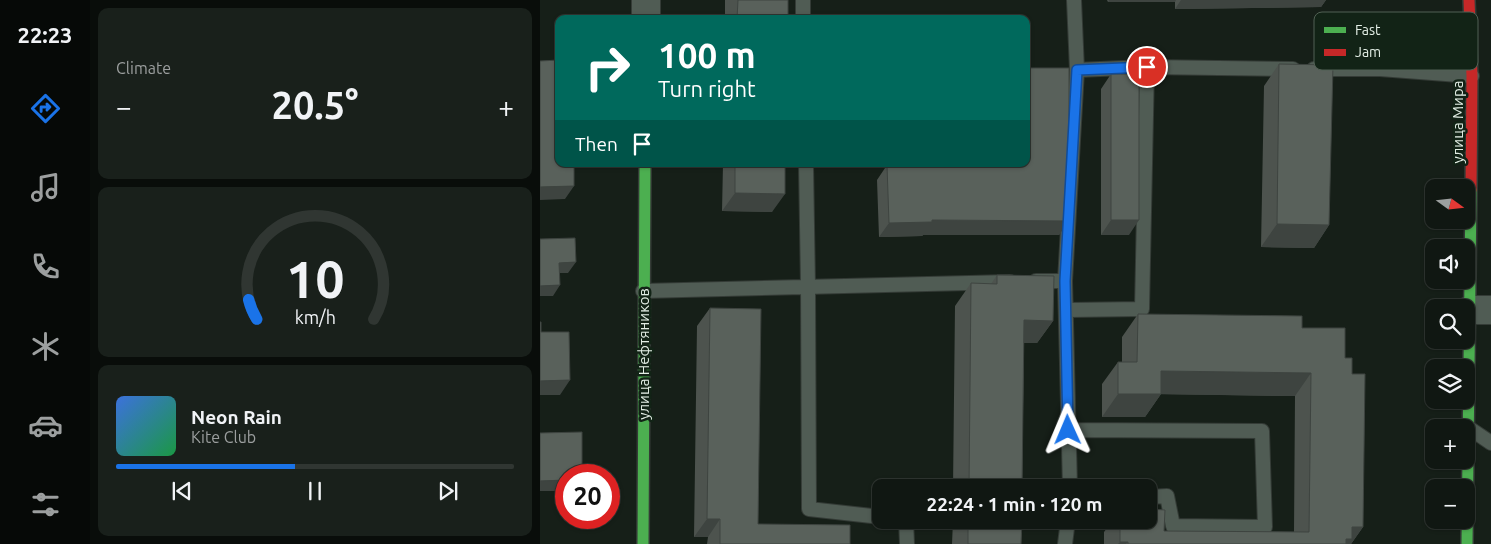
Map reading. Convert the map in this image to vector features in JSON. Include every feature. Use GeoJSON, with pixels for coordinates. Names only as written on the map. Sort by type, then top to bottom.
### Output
{"type":"FeatureCollection","features":[{"type":"Feature","properties":{"kind":"main road","name":"улица Мира"},"geometry":{"type":"LineString","coordinates":[[1470,419],[1481,310],[1472,70]]}},
{"type":"Feature","properties":{"kind":"main road","name":"улица Нефтяников"},"geometry":{"type":"LineString","coordinates":[[642,544],[645,167]]}},
{"type":"Feature","properties":{"kind":"main road","name":"улица Мира"},"geometry":{"type":"LineString","coordinates":[[1467,544],[1468,469]]}},
{"type":"Feature","properties":{"kind":"street"},"geometry":{"type":"LineString","coordinates":[[646,0],[646,15]]}},
{"type":"Feature","properties":{"kind":"lane"},"geometry":{"type":"LineString","coordinates":[[803,0],[803,15]]}},
{"type":"Feature","properties":{"kind":"lane"},"geometry":{"type":"LineString","coordinates":[[1070,479],[1065,281],[1077,70],[1074,0]]}},
{"type":"Feature","properties":{"kind":"lane"},"geometry":{"type":"LineString","coordinates":[[1077,70],[1147,67],[1314,68]]}},
{"type":"Feature","properties":{"kind":"lane"},"geometry":{"type":"LineString","coordinates":[[1067,310],[1142,309],[1147,67]]}},
{"type":"Feature","properties":{"kind":"lane"},"geometry":{"type":"LineString","coordinates":[[1393,70],[1472,76]]}},
{"type":"Feature","properties":{"kind":"lane"},"geometry":{"type":"LineString","coordinates":[[806,167],[809,509],[872,516]]}},
{"type":"Feature","properties":{"kind":"lane"},"geometry":{"type":"LineString","coordinates":[[643,291],[1065,281]]}},
{"type":"Feature","properties":{"kind":"lane"},"geometry":{"type":"LineString","coordinates":[[1068,430],[1262,431],[1265,526],[1172,526],[1167,496],[1157,497]]}},
{"type":"Feature","properties":{"kind":"lane"},"geometry":{"type":"LineString","coordinates":[[1475,432],[1491,442]]}},
{"type":"Feature","properties":{"kind":"lane"},"geometry":{"type":"LineString","coordinates":[[906,529],[907,544]]}},
{"type":"Feature","properties":{"kind":"lane"},"geometry":{"type":"LineString","coordinates":[[1065,544],[1067,529]]}},
{"type":"Feature","properties":{"kind":"building"},"geometry":{"type":"Polygon","coordinates":[[[738,0],[788,0],[788,15],[737,15],[738,0]]]}},
{"type":"Feature","properties":{"kind":"building"},"geometry":{"type":"Polygon","coordinates":[[[555,60],[555,167],[574,167],[574,186],[540,187],[540,61],[555,60]]]}},
{"type":"Feature","properties":{"kind":"building"},"geometry":{"type":"Polygon","coordinates":[[[1279,64],[1314,65],[1314,70],[1333,70],[1329,225],[1277,224],[1279,64]]]}},
{"type":"Feature","properties":{"kind":"building"},"geometry":{"type":"Polygon","coordinates":[[[1030,68],[1069,68],[1069,221],[932,220],[932,222],[889,223],[887,167],[1030,167],[1030,68]]]}},
{"type":"Feature","properties":{"kind":"building"},"geometry":{"type":"Polygon","coordinates":[[[1111,74],[1139,74],[1139,220],[1111,220],[1111,74]]]}},
{"type":"Feature","properties":{"kind":"building"},"geometry":{"type":"Polygon","coordinates":[[[735,167],[785,167],[785,194],[735,193],[735,167]]]}},
{"type":"Feature","properties":{"kind":"building"},"geometry":{"type":"Polygon","coordinates":[[[575,238],[576,262],[559,263],[560,285],[540,286],[540,239],[575,238]]]}},
{"type":"Feature","properties":{"kind":"building"},"geometry":{"type":"Polygon","coordinates":[[[997,275],[1054,276],[1053,321],[1024,320],[1022,479],[969,479],[971,283],[997,284],[997,275]]]}},
{"type":"Feature","properties":{"kind":"building"},"geometry":{"type":"Polygon","coordinates":[[[710,308],[761,309],[758,524],[850,525],[850,544],[720,544],[720,519],[707,519],[710,308]]]}},
{"type":"Feature","properties":{"kind":"building"},"geometry":{"type":"Polygon","coordinates":[[[1138,314],[1302,316],[1302,328],[1345,328],[1345,358],[1352,358],[1352,374],[1365,374],[1363,527],[1352,527],[1352,539],[1346,539],[1346,544],[1128,544],[1128,542],[1120,542],[1120,529],[1157,529],[1157,510],[1165,510],[1164,531],[1309,532],[1311,373],[1161,371],[1161,394],[1118,394],[1118,362],[1137,362],[1138,314]]]}},
{"type":"Feature","properties":{"kind":"building"},"geometry":{"type":"Polygon","coordinates":[[[540,322],[541,332],[569,332],[570,380],[540,381],[540,322]]]}},
{"type":"Feature","properties":{"kind":"building"},"geometry":{"type":"Polygon","coordinates":[[[582,432],[582,464],[555,464],[555,480],[540,481],[540,433],[582,432]]]}},
{"type":"Feature","properties":{"kind":"building"},"geometry":{"type":"Polygon","coordinates":[[[968,529],[1022,529],[1021,544],[968,544],[968,529]]]}},
{"type":"Feature","properties":{"kind":"traffic: fast"},"geometry":{"type":"LineString","coordinates":[[643,544],[645,167]]}},
{"type":"Feature","properties":{"kind":"traffic: fast"},"geometry":{"type":"LineString","coordinates":[[1467,544],[1471,229]]}},
{"type":"Feature","properties":{"kind":"traffic: jam"},"geometry":{"type":"LineString","coordinates":[[1469,0],[1469,12]]}},
{"type":"Feature","properties":{"kind":"traffic: jam"},"geometry":{"type":"LineString","coordinates":[[1471,179],[1472,70]]}},
{"type":"Feature","properties":{"kind":"route"},"geometry":{"type":"LineString","coordinates":[[1068,430],[1065,281],[1077,70],[1147,67]]}}]}
